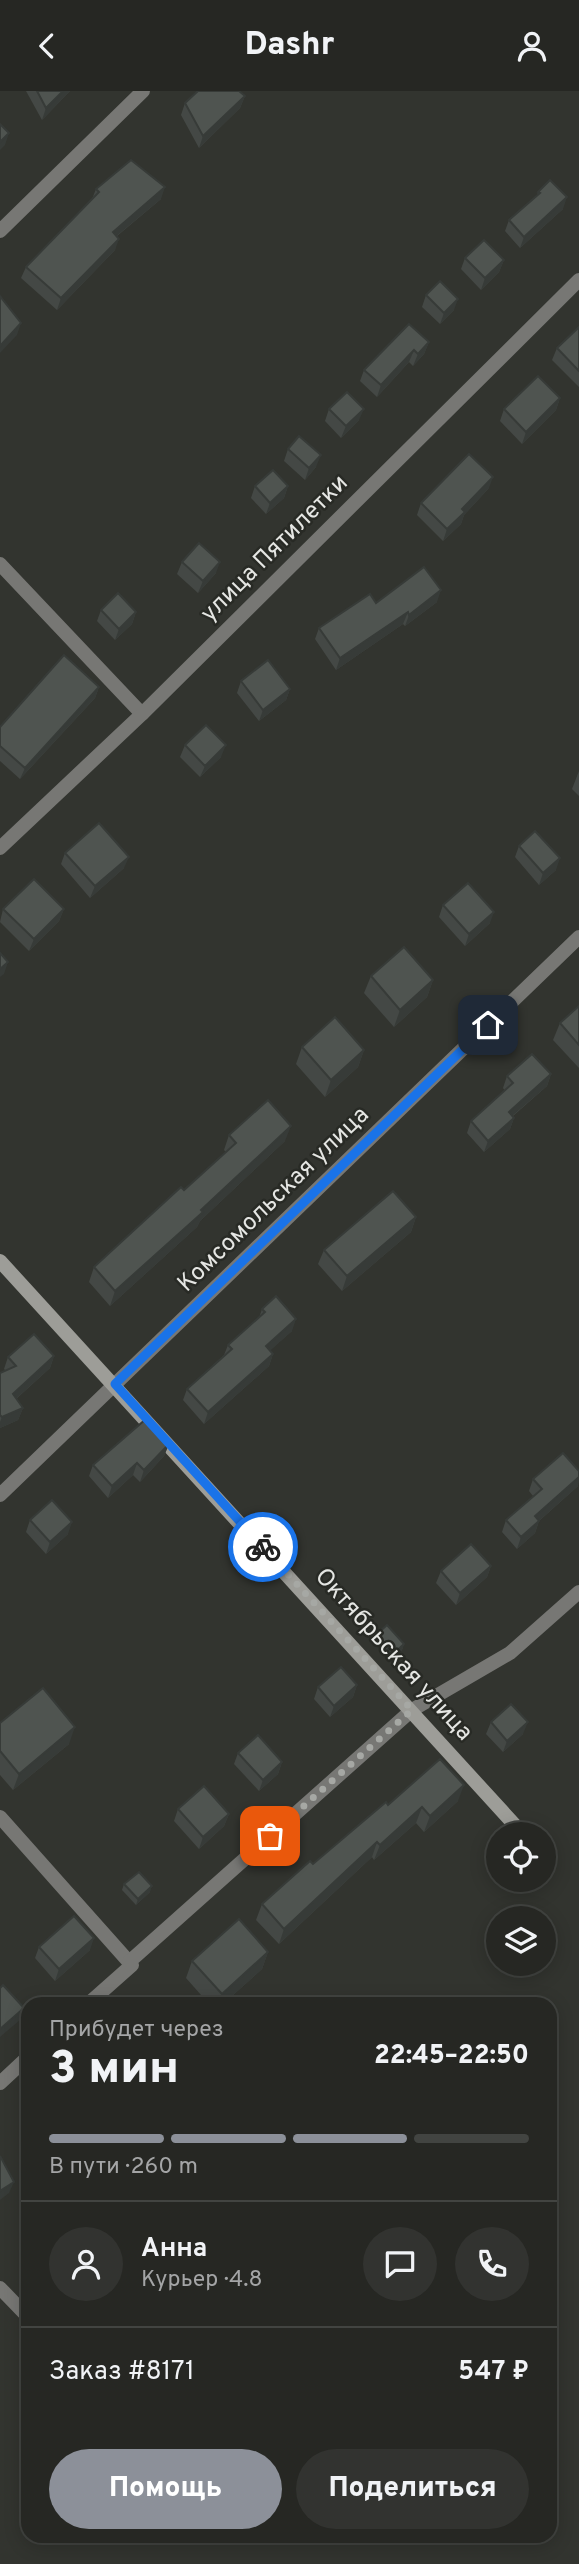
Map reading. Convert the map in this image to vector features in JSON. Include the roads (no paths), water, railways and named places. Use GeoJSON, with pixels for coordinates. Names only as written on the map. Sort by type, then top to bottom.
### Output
{"type":"FeatureCollection","features":[{"type":"Feature","properties":{"kind":"street"},"geometry":{"type":"LineString","coordinates":[[0,231],[143,91]]}},
{"type":"Feature","properties":{"kind":"street","name":"улица Пятилетки"},"geometry":{"type":"LineString","coordinates":[[0,848],[142,713],[579,280]]}},
{"type":"Feature","properties":{"kind":"street"},"geometry":{"type":"LineString","coordinates":[[0,564],[142,713]]}},
{"type":"Feature","properties":{"kind":"street","name":"Комсомольская улица"},"geometry":{"type":"LineString","coordinates":[[0,1495],[579,937]]}},
{"type":"Feature","properties":{"kind":"street","name":"Октябрьская улица"},"geometry":{"type":"LineString","coordinates":[[0,1261],[512,1822]]}},
{"type":"Feature","properties":{"kind":"street"},"geometry":{"type":"LineString","coordinates":[[129,1962],[412,1710],[510,1653],[579,1592]]}},
{"type":"Feature","properties":{"kind":"street"},"geometry":{"type":"LineString","coordinates":[[0,1817],[132,1965],[96,1997]]}},
{"type":"Feature","properties":{"kind":"street"},"geometry":{"type":"LineString","coordinates":[[0,2083],[21,2064]]}},
{"type":"Feature","properties":{"kind":"street"},"geometry":{"type":"LineString","coordinates":[[0,2288],[21,2310]]}}]}
